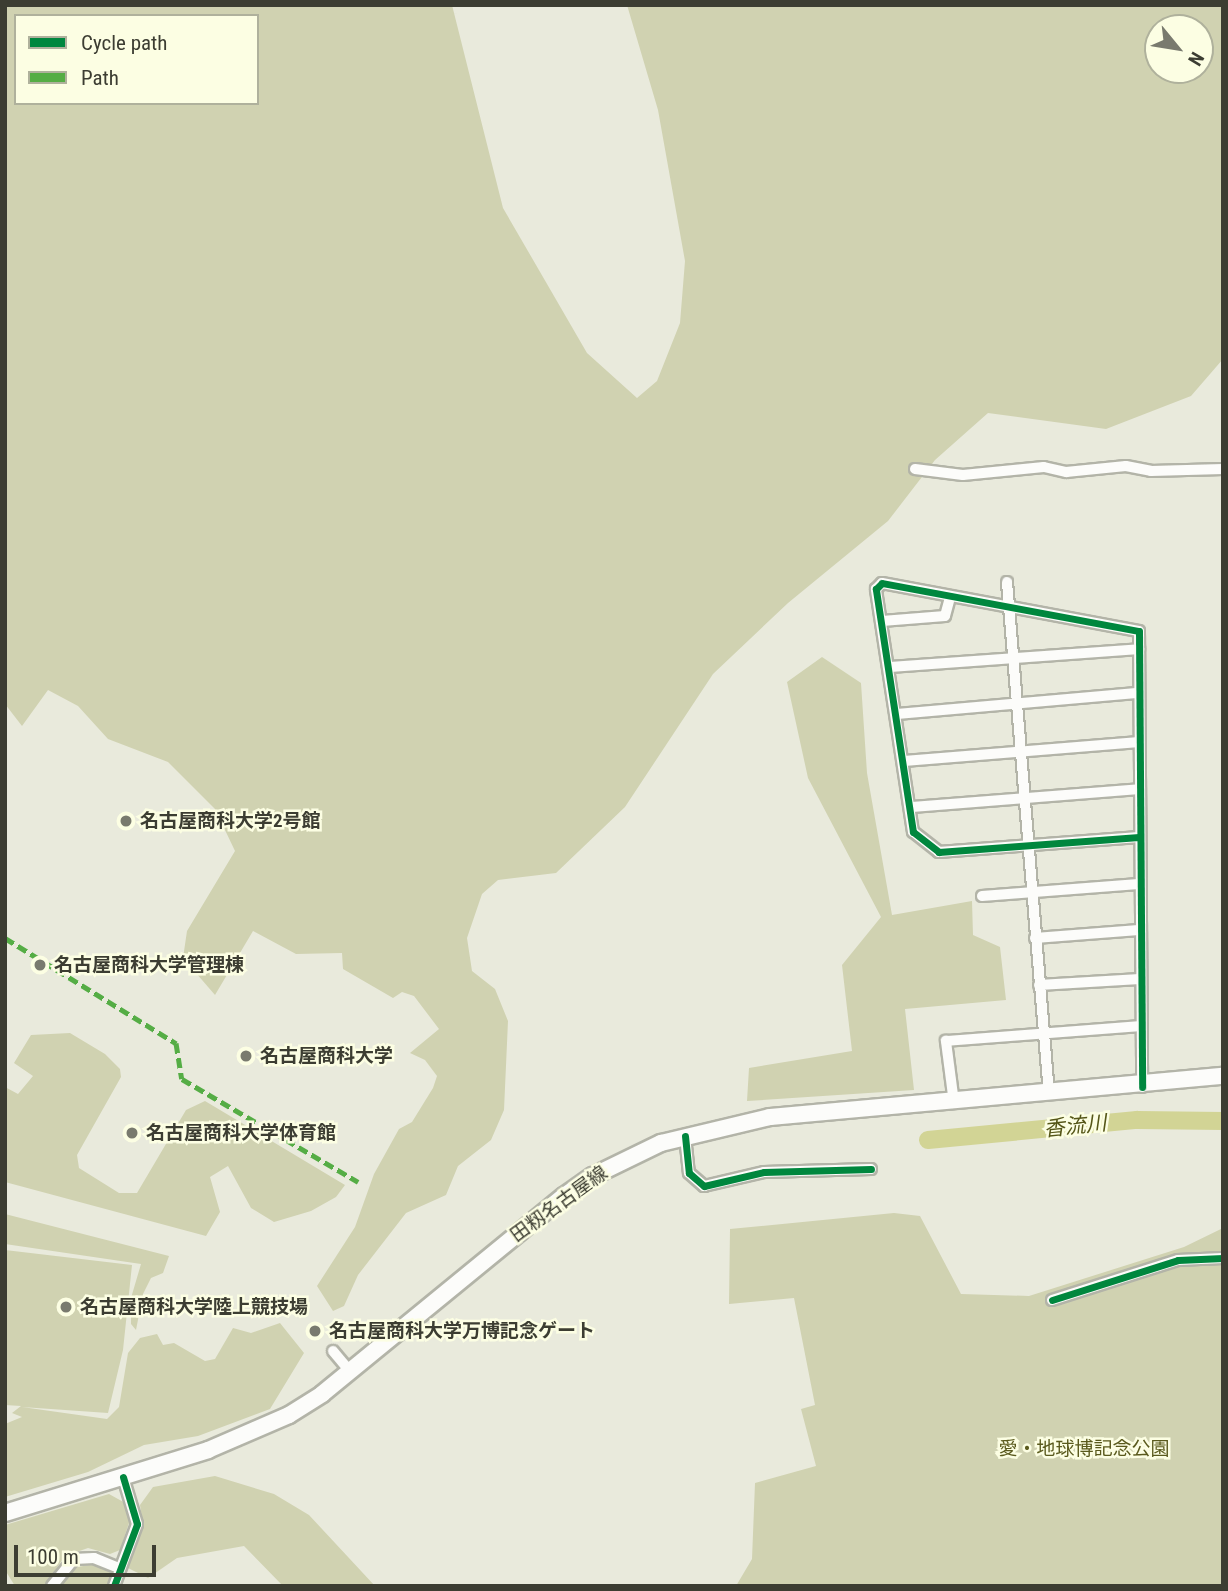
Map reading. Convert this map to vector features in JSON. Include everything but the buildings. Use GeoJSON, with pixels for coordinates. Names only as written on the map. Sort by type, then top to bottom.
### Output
{"type":"FeatureCollection","features":[{"type":"Feature","properties":{"kind":"main road","name":"田籾名古屋線"},"geometry":{"type":"LineString","coordinates":[[5,1513],[248,1435],[289,1415],[350,1371],[565,1196],[626,1159],[685,1136],[770,1117],[1142,1087],[1223,1076]]}},
{"type":"Feature","properties":{"kind":"street"},"geometry":{"type":"LineString","coordinates":[[915,469],[963,475],[1044,467],[1066,472],[1126,466],[1151,471],[1223,469]]}},
{"type":"Feature","properties":{"kind":"street"},"geometry":{"type":"LineString","coordinates":[[1007,582],[1011,658],[1049,1094]]}},
{"type":"Feature","properties":{"kind":"street"},"geometry":{"type":"LineString","coordinates":[[1139,836],[939,852],[914,832],[876,589],[882,583],[1007,607],[1035,609],[1139,631],[1140,979],[1139,1026],[1142,1087]]}},
{"type":"Feature","properties":{"kind":"street"},"geometry":{"type":"LineString","coordinates":[[882,621],[945,616],[950,597]]}},
{"type":"Feature","properties":{"kind":"street"},"geometry":{"type":"LineString","coordinates":[[890,667],[1139,649]]}},
{"type":"Feature","properties":{"kind":"street"},"geometry":{"type":"LineString","coordinates":[[897,714],[1139,693]]}},
{"type":"Feature","properties":{"kind":"street"},"geometry":{"type":"LineString","coordinates":[[904,761],[1139,742]]}},
{"type":"Feature","properties":{"kind":"street"},"geometry":{"type":"LineString","coordinates":[[912,807],[1139,789]]}},
{"type":"Feature","properties":{"kind":"street"},"geometry":{"type":"LineString","coordinates":[[982,896],[1139,884]]}},
{"type":"Feature","properties":{"kind":"street"},"geometry":{"type":"LineString","coordinates":[[1035,938],[1139,930]]}},
{"type":"Feature","properties":{"kind":"street"},"geometry":{"type":"LineString","coordinates":[[1039,985],[1140,979]]}},
{"type":"Feature","properties":{"kind":"street"},"geometry":{"type":"LineString","coordinates":[[954,1102],[946,1041],[1139,1026]]}},
{"type":"Feature","properties":{"kind":"street"},"geometry":{"type":"LineString","coordinates":[[685,1136],[689,1173],[704,1186],[764,1172],[871,1170]]}},
{"type":"Feature","properties":{"kind":"street"},"geometry":{"type":"LineString","coordinates":[[1052,1300],[1178,1260],[1223,1258]]}},
{"type":"Feature","properties":{"kind":"street"},"geometry":{"type":"LineString","coordinates":[[333,1351],[350,1371]]}},
{"type":"Feature","properties":{"kind":"street"},"geometry":{"type":"LineString","coordinates":[[114,1586],[137,1524],[123,1477]]}},
{"type":"Feature","properties":{"kind":"street"},"geometry":{"type":"LineString","coordinates":[[52,1586],[74,1559],[94,1558],[119,1568]]}},
{"type":"Feature","properties":{"kind":"green space"},"geometry":{"type":"Polygon","coordinates":[[[5,5],[452,5],[503,208],[587,353],[637,398],[657,381],[680,323],[685,261],[658,110],[627,5],[1223,5],[1223,359],[1191,396],[1106,429],[988,413],[935,460],[888,521],[788,603],[713,674],[625,807],[556,873],[498,880],[482,894],[467,938],[472,971],[495,989],[508,1021],[504,1110],[491,1140],[458,1166],[446,1195],[406,1213],[358,1275],[344,1306],[333,1311],[317,1286],[355,1227],[374,1174],[399,1129],[412,1122],[433,1088],[437,1076],[425,1060],[410,1053],[439,1029],[414,996],[402,992],[393,998],[343,969],[342,953],[296,954],[253,931],[215,995],[183,958],[187,931],[235,851],[215,809],[168,762],[108,739],[78,706],[48,690],[22,726],[5,704],[5,5]]]}},
{"type":"Feature","properties":{"kind":"green space"},"geometry":{"type":"Polygon","coordinates":[[[822,657],[861,683],[867,773],[892,915],[972,901],[973,935],[1000,947],[1006,1000],[905,1009],[914,1090],[747,1101],[749,1068],[852,1051],[842,965],[881,917],[808,778],[787,682],[822,657]]]}},
{"type":"Feature","properties":{"kind":"green space"},"geometry":{"type":"Polygon","coordinates":[[[70,1033],[105,1054],[120,1069],[121,1077],[77,1155],[79,1168],[119,1193],[137,1193],[186,1110],[205,1101],[345,1185],[336,1197],[311,1211],[274,1222],[251,1208],[228,1166],[210,1177],[220,1212],[206,1236],[5,1182],[5,1087],[18,1094],[33,1076],[14,1063],[31,1035],[70,1033]]]}},
{"type":"Feature","properties":{"kind":"green space","name":"愛・地球博記念公園"},"geometry":{"type":"Polygon","coordinates":[[[894,1213],[920,1216],[961,1294],[1029,1296],[1184,1247],[1223,1228],[1223,1586],[736,1586],[752,1559],[755,1483],[816,1466],[801,1409],[815,1405],[794,1298],[729,1304],[730,1229],[894,1213]]]}},
{"type":"Feature","properties":{"kind":"green space"},"geometry":{"type":"Polygon","coordinates":[[[5,1214],[169,1256],[163,1273],[151,1278],[143,1294],[136,1330],[131,1324],[131,1298],[141,1264],[5,1244],[5,1214]]]}},
{"type":"Feature","properties":{"kind":"green space"},"geometry":{"type":"Polygon","coordinates":[[[5,1250],[132,1265],[123,1350],[108,1413],[22,1407],[107,1419],[119,1407],[128,1353],[140,1338],[157,1334],[163,1345],[174,1343],[205,1361],[215,1359],[233,1328],[251,1333],[280,1323],[304,1353],[270,1409],[198,1436],[144,1445],[88,1472],[5,1497],[5,1424],[22,1417],[12,1413],[21,1406],[5,1405],[5,1250]]]}},
{"type":"Feature","properties":{"kind":"green space"},"geometry":{"type":"Polygon","coordinates":[[[215,1476],[274,1494],[309,1515],[375,1586],[283,1586],[244,1546],[177,1558],[148,1578],[126,1567],[143,1524],[140,1505],[153,1487],[215,1476]]]}},
{"type":"Feature","properties":{"kind":"green space"},"geometry":{"type":"Polygon","coordinates":[[[109,1494],[127,1504],[130,1520],[120,1550],[110,1554],[88,1548],[65,1556],[44,1586],[15,1586],[5,1570],[5,1525],[109,1494]]]}},
{"type":"Feature","properties":{"kind":"green space"},"geometry":{"type":"Polygon","coordinates":[[[97,1564],[113,1574],[108,1586],[57,1586],[70,1568],[97,1564]]]}},
{"type":"Feature","properties":{"kind":"waterway","name":"香流川"},"geometry":{"type":"LineString","coordinates":[[928,1140],[1137,1120],[1223,1121]]}},
{"type":"Feature","properties":{"kind":"marked path"},"geometry":{"type":"LineString","coordinates":[[5,938],[176,1043],[182,1079],[358,1182]]}},
{"type":"Feature","properties":{"kind":"cycle path"},"geometry":{"type":"LineString","coordinates":[[1139,837],[939,852],[913,832],[876,589],[882,583],[1139,631],[1142,1087]]}},
{"type":"Feature","properties":{"kind":"cycle path"},"geometry":{"type":"LineString","coordinates":[[685,1136],[689,1173],[704,1186],[764,1172],[871,1169]]}},
{"type":"Feature","properties":{"kind":"cycle path"},"geometry":{"type":"LineString","coordinates":[[1052,1300],[1178,1260],[1223,1258]]}},
{"type":"Feature","properties":{"kind":"cycle path"},"geometry":{"type":"LineString","coordinates":[[114,1586],[137,1524],[123,1477]]}},
{"type":"Feature","properties":{"kind":"place","name":"名古屋商科大学2号館"},"geometry":{"type":"Point","coordinates":[126,821]}},
{"type":"Feature","properties":{"kind":"place","name":"名古屋商科大学管理棟"},"geometry":{"type":"Point","coordinates":[40,965]}},
{"type":"Feature","properties":{"kind":"place","name":"名古屋商科大学"},"geometry":{"type":"Point","coordinates":[246,1056]}},
{"type":"Feature","properties":{"kind":"place","name":"名古屋商科大学体育館"},"geometry":{"type":"Point","coordinates":[132,1133]}},
{"type":"Feature","properties":{"kind":"place","name":"名古屋商科大学陸上競技場"},"geometry":{"type":"Point","coordinates":[66,1307]}},
{"type":"Feature","properties":{"kind":"place","name":"名古屋商科大学万博記念ゲート"},"geometry":{"type":"Point","coordinates":[315,1331]}}]}
